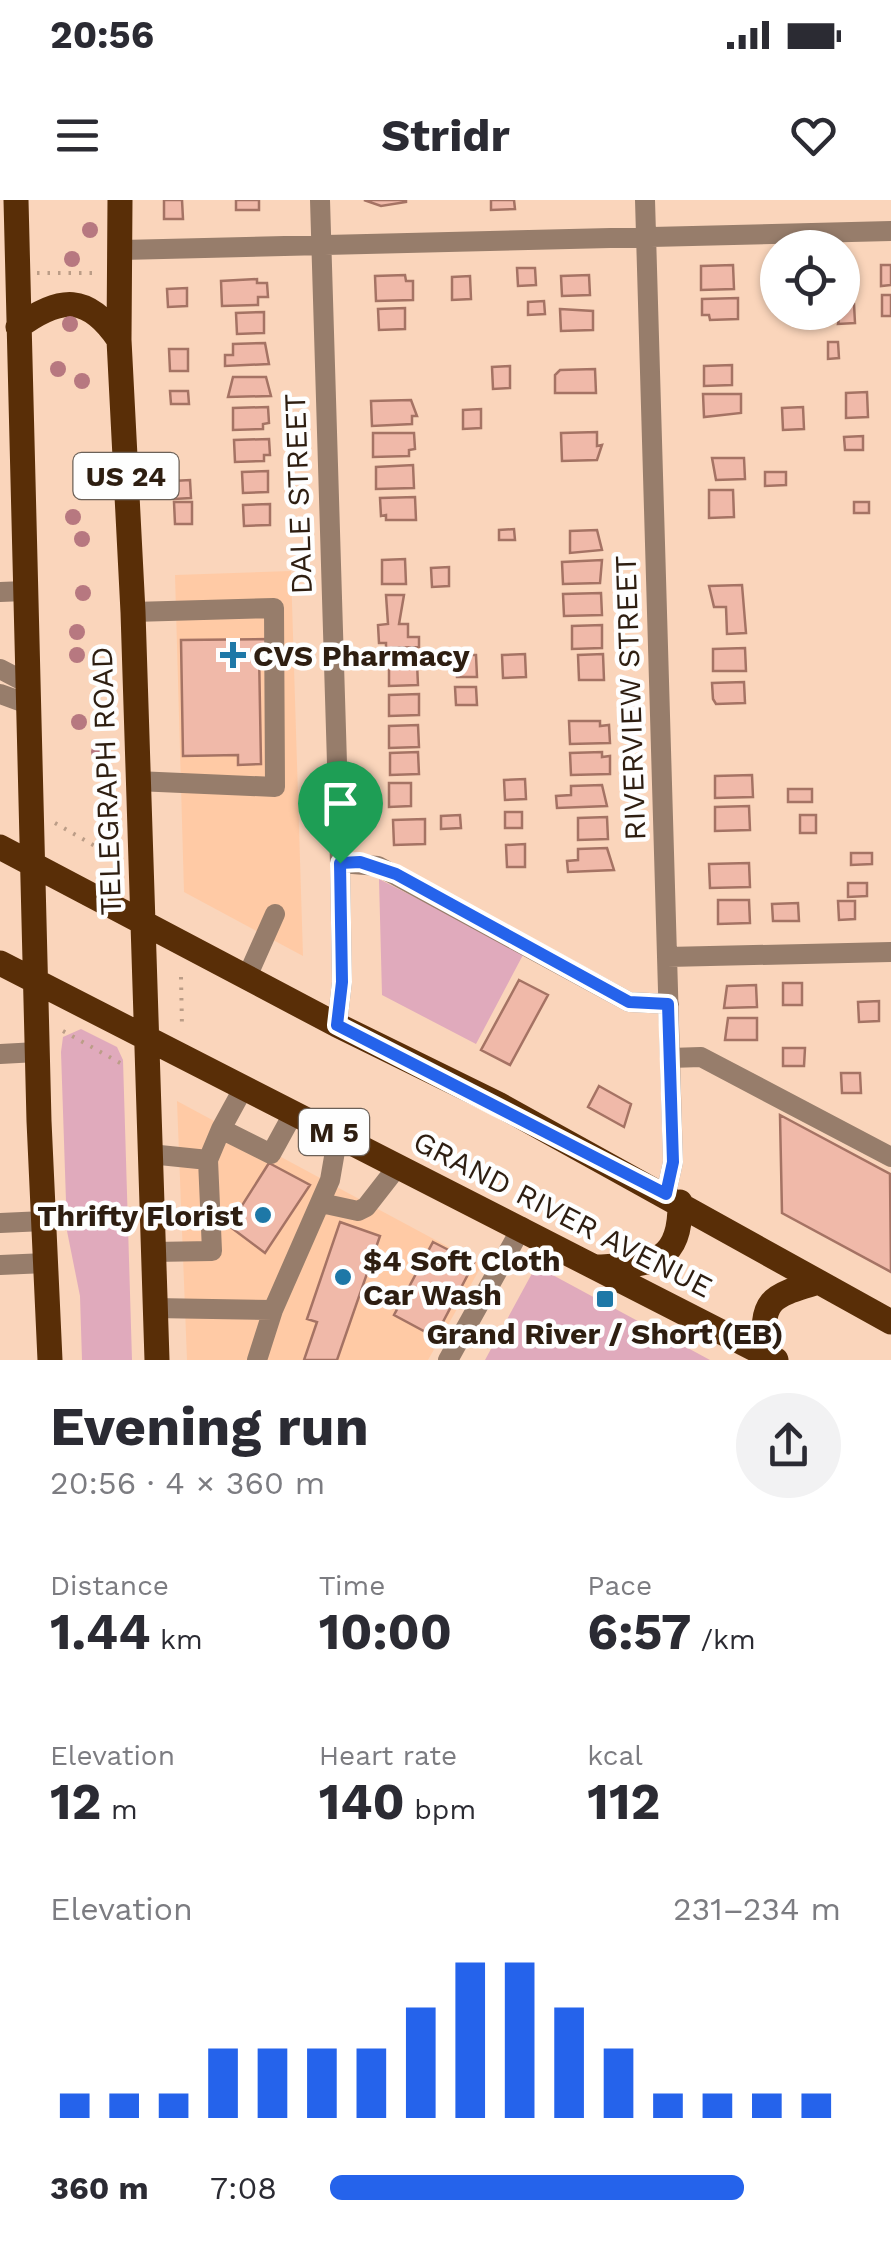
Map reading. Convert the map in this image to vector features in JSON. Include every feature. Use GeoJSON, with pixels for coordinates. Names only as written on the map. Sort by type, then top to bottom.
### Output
{"type":"FeatureCollection","features":[{"type":"Feature","properties":{"kind":"main road"},"geometry":{"type":"LineString","coordinates":[[16,200],[9,254],[18,328],[12,592],[28,694],[37,1052],[51,1358]]}},
{"type":"Feature","properties":{"kind":"main road","name":"TELEGRAPH ROAD"},"geometry":{"type":"LineString","coordinates":[[120,200],[118,340],[132,612],[156,1360]]}},
{"type":"Feature","properties":{"kind":"main road"},"geometry":{"type":"LineString","coordinates":[[18,328],[47,308],[66,303],[84,306],[104,318],[118,340]]}},
{"type":"Feature","properties":{"kind":"main road","name":"GRAND RIVER AVENUE"},"geometry":{"type":"LineString","coordinates":[[0,846],[673,1198],[891,1322]]}},
{"type":"Feature","properties":{"kind":"main road","name":"GRAND RIVER AVENUE"},"geometry":{"type":"LineString","coordinates":[[0,963],[770,1357]]}},
{"type":"Feature","properties":{"kind":"main road"},"geometry":{"type":"LineString","coordinates":[[599,1268],[655,1262],[672,1248],[680,1223],[673,1198]]}},
{"type":"Feature","properties":{"kind":"main road"},"geometry":{"type":"LineString","coordinates":[[770,1357],[764,1311],[772,1300],[819,1282]]}},
{"type":"Feature","properties":{"kind":"street","name":"DALE STREET"},"geometry":{"type":"LineString","coordinates":[[320,200],[340,863],[342,982],[337,1025]]}},
{"type":"Feature","properties":{"kind":"street","name":"RIVERVIEW STREET"},"geometry":{"type":"LineString","coordinates":[[646,200],[673,1198]]}},
{"type":"Feature","properties":{"kind":"street"},"geometry":{"type":"LineString","coordinates":[[122,250],[891,231]]}},
{"type":"Feature","properties":{"kind":"street"},"geometry":{"type":"LineString","coordinates":[[132,612],[274,608],[274,787],[136,781]]}},
{"type":"Feature","properties":{"kind":"street"},"geometry":{"type":"LineString","coordinates":[[0,668],[28,694]]}},
{"type":"Feature","properties":{"kind":"street"},"geometry":{"type":"LineString","coordinates":[[0,694],[28,694]]}},
{"type":"Feature","properties":{"kind":"street"},"geometry":{"type":"LineString","coordinates":[[340,863],[378,866],[629,1002],[668,1004]]}},
{"type":"Feature","properties":{"kind":"street"},"geometry":{"type":"LineString","coordinates":[[247,977],[275,914]]}},
{"type":"Feature","properties":{"kind":"street"},"geometry":{"type":"LineString","coordinates":[[667,957],[891,952]]}},
{"type":"Feature","properties":{"kind":"street"},"geometry":{"type":"LineString","coordinates":[[0,1054],[37,1052]]}},
{"type":"Feature","properties":{"kind":"street"},"geometry":{"type":"LineString","coordinates":[[670,1058],[701,1057],[891,1157]]}},
{"type":"Feature","properties":{"kind":"street"},"geometry":{"type":"LineString","coordinates":[[153,1252],[212,1250],[208,1160],[244,1087]]}},
{"type":"Feature","properties":{"kind":"street"},"geometry":{"type":"LineString","coordinates":[[222,1129],[270,1154],[294,1112]]}},
{"type":"Feature","properties":{"kind":"street"},"geometry":{"type":"LineString","coordinates":[[258,1360],[272,1310],[321,1203],[338,1134]]}},
{"type":"Feature","properties":{"kind":"street"},"geometry":{"type":"LineString","coordinates":[[150,1154],[208,1160]]}},
{"type":"Feature","properties":{"kind":"street"},"geometry":{"type":"LineString","coordinates":[[321,1203],[358,1211],[366,1208],[398,1166]]}},
{"type":"Feature","properties":{"kind":"street"},"geometry":{"type":"LineString","coordinates":[[0,1223],[44,1221]]}},
{"type":"Feature","properties":{"kind":"street"},"geometry":{"type":"LineString","coordinates":[[448,1360],[522,1227]]}},
{"type":"Feature","properties":{"kind":"street"},"geometry":{"type":"LineString","coordinates":[[0,1264],[46,1263]]}},
{"type":"Feature","properties":{"kind":"street"},"geometry":{"type":"LineString","coordinates":[[154,1308],[272,1310]]}},
{"type":"Feature","properties":{"kind":"path"},"geometry":{"type":"LineString","coordinates":[[38,273],[97,273]]}},
{"type":"Feature","properties":{"kind":"path"},"geometry":{"type":"LineString","coordinates":[[55,823],[116,858]]}},
{"type":"Feature","properties":{"kind":"path"},"geometry":{"type":"LineString","coordinates":[[181,977],[182,1027]]}},
{"type":"Feature","properties":{"kind":"path"},"geometry":{"type":"LineString","coordinates":[[63,1031],[122,1064]]}},
{"type":"Feature","properties":{"kind":"shaded area"},"geometry":{"type":"Polygon","coordinates":[[[291,571],[303,956],[184,892],[175,575],[291,571]]]}},
{"type":"Feature","properties":{"kind":"shaded area"},"geometry":{"type":"Polygon","coordinates":[[[379,879],[524,953],[476,1044],[382,995],[379,879]]]}},
{"type":"Feature","properties":{"kind":"shaded area"},"geometry":{"type":"Polygon","coordinates":[[[81,1029],[117,1047],[123,1060],[132,1360],[82,1360],[80,1296],[67,1231],[61,1052],[63,1037],[81,1029]]]}},
{"type":"Feature","properties":{"kind":"shaded area"},"geometry":{"type":"Polygon","coordinates":[[[177,1101],[482,1265],[428,1360],[187,1360],[177,1101]]]}},
{"type":"Feature","properties":{"kind":"shaded area"},"geometry":{"type":"Polygon","coordinates":[[[536,1266],[710,1360],[485,1360],[536,1266]]]}},
{"type":"Feature","properties":{"kind":"building"},"geometry":{"type":"Polygon","coordinates":[[[164,200],[182,200],[183,219],[164,219],[164,200]]]}},
{"type":"Feature","properties":{"kind":"building"},"geometry":{"type":"Polygon","coordinates":[[[236,200],[259,200],[259,210],[236,210],[236,200]]]}},
{"type":"Feature","properties":{"kind":"building"},"geometry":{"type":"Polygon","coordinates":[[[364,200],[406,200],[406,202],[381,206],[364,200]]]}},
{"type":"Feature","properties":{"kind":"building"},"geometry":{"type":"Polygon","coordinates":[[[491,200],[514,200],[515,209],[491,210],[491,200]]]}},
{"type":"Feature","properties":{"kind":"building"},"geometry":{"type":"Polygon","coordinates":[[[733,265],[734,289],[701,290],[701,266],[733,265]]]}},
{"type":"Feature","properties":{"kind":"building"},"geometry":{"type":"Polygon","coordinates":[[[881,265],[891,265],[891,285],[881,286],[881,265]]]}},
{"type":"Feature","properties":{"kind":"building"},"geometry":{"type":"Polygon","coordinates":[[[517,268],[535,268],[536,285],[518,286],[517,268]]]}},
{"type":"Feature","properties":{"kind":"building"},"geometry":{"type":"Polygon","coordinates":[[[405,275],[406,281],[413,281],[413,300],[376,301],[375,276],[405,275]]]}},
{"type":"Feature","properties":{"kind":"building"},"geometry":{"type":"Polygon","coordinates":[[[589,275],[590,295],[562,296],[561,276],[589,275]]]}},
{"type":"Feature","properties":{"kind":"building"},"geometry":{"type":"Polygon","coordinates":[[[470,276],[471,299],[452,300],[452,277],[470,276]]]}},
{"type":"Feature","properties":{"kind":"building"},"geometry":{"type":"Polygon","coordinates":[[[257,279],[257,283],[267,283],[268,297],[258,297],[258,305],[222,306],[221,281],[257,279]]]}},
{"type":"Feature","properties":{"kind":"building"},"geometry":{"type":"Polygon","coordinates":[[[187,288],[187,306],[168,307],[167,289],[187,288]]]}},
{"type":"Feature","properties":{"kind":"building"},"geometry":{"type":"Polygon","coordinates":[[[882,295],[891,295],[891,316],[882,316],[882,295]]]}},
{"type":"Feature","properties":{"kind":"building"},"geometry":{"type":"Polygon","coordinates":[[[738,298],[738,319],[710,320],[709,315],[702,315],[702,299],[738,298]]]}},
{"type":"Feature","properties":{"kind":"building"},"geometry":{"type":"Polygon","coordinates":[[[544,301],[545,314],[528,315],[528,302],[544,301]]]}},
{"type":"Feature","properties":{"kind":"building"},"geometry":{"type":"Polygon","coordinates":[[[405,308],[405,329],[379,330],[378,309],[405,308]]]}},
{"type":"Feature","properties":{"kind":"building"},"geometry":{"type":"Polygon","coordinates":[[[560,309],[593,311],[593,330],[561,331],[560,309]]]}},
{"type":"Feature","properties":{"kind":"building"},"geometry":{"type":"Polygon","coordinates":[[[264,312],[264,333],[237,334],[236,313],[264,312]]]}},
{"type":"Feature","properties":{"kind":"building"},"geometry":{"type":"Polygon","coordinates":[[[828,342],[838,342],[839,358],[828,359],[828,342]]]}},
{"type":"Feature","properties":{"kind":"building"},"geometry":{"type":"Polygon","coordinates":[[[265,343],[269,364],[225,366],[225,355],[233,355],[233,344],[265,343]]]}},
{"type":"Feature","properties":{"kind":"building"},"geometry":{"type":"Polygon","coordinates":[[[169,349],[188,349],[188,371],[170,371],[169,349]]]}},
{"type":"Feature","properties":{"kind":"building"},"geometry":{"type":"Polygon","coordinates":[[[732,365],[732,385],[704,386],[704,366],[732,365]]]}},
{"type":"Feature","properties":{"kind":"building"},"geometry":{"type":"Polygon","coordinates":[[[510,366],[510,388],[493,389],[492,367],[510,366]]]}},
{"type":"Feature","properties":{"kind":"building"},"geometry":{"type":"Polygon","coordinates":[[[595,369],[596,393],[555,393],[555,375],[560,370],[595,369]]]}},
{"type":"Feature","properties":{"kind":"building"},"geometry":{"type":"Polygon","coordinates":[[[233,377],[266,377],[271,396],[228,397],[233,377]]]}},
{"type":"Feature","properties":{"kind":"building"},"geometry":{"type":"Polygon","coordinates":[[[170,391],[188,391],[189,404],[171,404],[170,391]]]}},
{"type":"Feature","properties":{"kind":"building"},"geometry":{"type":"Polygon","coordinates":[[[867,392],[868,417],[846,418],[846,393],[867,392]]]}},
{"type":"Feature","properties":{"kind":"building"},"geometry":{"type":"Polygon","coordinates":[[[703,394],[741,394],[741,413],[704,417],[703,394]]]}},
{"type":"Feature","properties":{"kind":"building"},"geometry":{"type":"Polygon","coordinates":[[[411,400],[417,416],[412,416],[412,424],[372,426],[371,401],[411,400]]]}},
{"type":"Feature","properties":{"kind":"building"},"geometry":{"type":"Polygon","coordinates":[[[268,407],[269,423],[263,424],[263,429],[233,430],[233,408],[268,407]]]}},
{"type":"Feature","properties":{"kind":"building"},"geometry":{"type":"Polygon","coordinates":[[[803,407],[804,429],[783,430],[782,408],[803,407]]]}},
{"type":"Feature","properties":{"kind":"building"},"geometry":{"type":"Polygon","coordinates":[[[481,409],[481,428],[463,429],[463,410],[481,409]]]}},
{"type":"Feature","properties":{"kind":"building"},"geometry":{"type":"Polygon","coordinates":[[[597,432],[597,446],[602,445],[597,460],[562,461],[561,433],[597,432]]]}},
{"type":"Feature","properties":{"kind":"building"},"geometry":{"type":"Polygon","coordinates":[[[373,433],[414,433],[415,449],[409,450],[409,456],[373,457],[373,433]]]}},
{"type":"Feature","properties":{"kind":"building"},"geometry":{"type":"Polygon","coordinates":[[[863,436],[863,450],[845,450],[844,437],[863,436]]]}},
{"type":"Feature","properties":{"kind":"building"},"geometry":{"type":"Polygon","coordinates":[[[269,439],[270,455],[264,455],[264,461],[235,462],[234,440],[269,439]]]}},
{"type":"Feature","properties":{"kind":"building"},"geometry":{"type":"Polygon","coordinates":[[[712,458],[744,458],[745,479],[716,480],[712,458]]]}},
{"type":"Feature","properties":{"kind":"building"},"geometry":{"type":"Polygon","coordinates":[[[413,465],[414,488],[376,489],[376,467],[413,465]]]}},
{"type":"Feature","properties":{"kind":"building"},"geometry":{"type":"Polygon","coordinates":[[[268,471],[268,492],[243,493],[242,472],[268,471]]]}},
{"type":"Feature","properties":{"kind":"building"},"geometry":{"type":"Polygon","coordinates":[[[765,472],[786,472],[786,485],[765,486],[765,472]]]}},
{"type":"Feature","properties":{"kind":"building"},"geometry":{"type":"Polygon","coordinates":[[[190,480],[191,498],[174,499],[173,481],[190,480]]]}},
{"type":"Feature","properties":{"kind":"building"},"geometry":{"type":"Polygon","coordinates":[[[709,490],[733,490],[734,517],[709,518],[709,490]]]}},
{"type":"Feature","properties":{"kind":"building"},"geometry":{"type":"Polygon","coordinates":[[[415,497],[416,520],[386,520],[386,515],[381,516],[380,498],[415,497]]]}},
{"type":"Feature","properties":{"kind":"building"},"geometry":{"type":"Polygon","coordinates":[[[174,502],[192,502],[192,524],[175,524],[174,502]]]}},
{"type":"Feature","properties":{"kind":"building"},"geometry":{"type":"Polygon","coordinates":[[[854,502],[869,502],[869,513],[854,513],[854,502]]]}},
{"type":"Feature","properties":{"kind":"building"},"geometry":{"type":"Polygon","coordinates":[[[270,504],[270,525],[244,526],[243,505],[270,504]]]}},
{"type":"Feature","properties":{"kind":"building"},"geometry":{"type":"Polygon","coordinates":[[[514,529],[515,540],[499,540],[499,530],[514,529]]]}},
{"type":"Feature","properties":{"kind":"building"},"geometry":{"type":"Polygon","coordinates":[[[597,530],[602,550],[570,553],[570,531],[597,530]]]}},
{"type":"Feature","properties":{"kind":"building"},"geometry":{"type":"Polygon","coordinates":[[[405,559],[406,584],[382,584],[382,560],[405,559]]]}},
{"type":"Feature","properties":{"kind":"building"},"geometry":{"type":"Polygon","coordinates":[[[602,560],[600,583],[563,584],[562,562],[602,560]]]}},
{"type":"Feature","properties":{"kind":"building"},"geometry":{"type":"Polygon","coordinates":[[[449,567],[449,586],[432,587],[431,568],[449,567]]]}},
{"type":"Feature","properties":{"kind":"building"},"geometry":{"type":"Polygon","coordinates":[[[742,585],[746,633],[727,634],[726,607],[714,607],[709,586],[742,585]]]}},
{"type":"Feature","properties":{"kind":"building"},"geometry":{"type":"Polygon","coordinates":[[[601,593],[602,615],[564,616],[563,594],[601,593]]]}},
{"type":"Feature","properties":{"kind":"building"},"geometry":{"type":"Polygon","coordinates":[[[386,595],[404,595],[399,624],[408,624],[408,637],[419,637],[419,647],[386,648],[386,643],[379,643],[378,625],[388,624],[386,595]]]}},
{"type":"Feature","properties":{"kind":"building"},"geometry":{"type":"Polygon","coordinates":[[[602,625],[602,648],[572,649],[572,626],[602,625]]]}},
{"type":"Feature","properties":{"kind":"building","name":"CVS Pharmacy"},"geometry":{"type":"Polygon","coordinates":[[[269,639],[269,652],[259,652],[261,764],[238,765],[238,755],[183,756],[181,640],[269,639]]]}},
{"type":"Feature","properties":{"kind":"building"},"geometry":{"type":"Polygon","coordinates":[[[745,648],[746,671],[713,671],[713,649],[745,648]]]}},
{"type":"Feature","properties":{"kind":"building"},"geometry":{"type":"Polygon","coordinates":[[[525,654],[526,677],[503,678],[502,655],[525,654]]]}},
{"type":"Feature","properties":{"kind":"building"},"geometry":{"type":"Polygon","coordinates":[[[603,654],[604,680],[579,680],[578,655],[603,654]]]}},
{"type":"Feature","properties":{"kind":"building"},"geometry":{"type":"Polygon","coordinates":[[[456,655],[476,655],[477,677],[457,677],[456,655]]]}},
{"type":"Feature","properties":{"kind":"building"},"geometry":{"type":"Polygon","coordinates":[[[417,663],[418,685],[389,686],[389,664],[417,663]]]}},
{"type":"Feature","properties":{"kind":"building"},"geometry":{"type":"Polygon","coordinates":[[[744,682],[745,703],[716,704],[712,683],[744,682]]]}},
{"type":"Feature","properties":{"kind":"building"},"geometry":{"type":"Polygon","coordinates":[[[455,687],[476,687],[477,705],[456,705],[455,687]]]}},
{"type":"Feature","properties":{"kind":"building"},"geometry":{"type":"Polygon","coordinates":[[[419,694],[419,715],[389,716],[389,695],[419,694]]]}},
{"type":"Feature","properties":{"kind":"building"},"geometry":{"type":"Polygon","coordinates":[[[569,721],[600,721],[600,726],[609,725],[610,743],[570,744],[569,721]]]}},
{"type":"Feature","properties":{"kind":"building"},"geometry":{"type":"Polygon","coordinates":[[[418,725],[419,747],[389,748],[389,726],[418,725]]]}},
{"type":"Feature","properties":{"kind":"building"},"geometry":{"type":"Polygon","coordinates":[[[418,752],[419,774],[390,775],[390,753],[418,752]]]}},
{"type":"Feature","properties":{"kind":"building"},"geometry":{"type":"Polygon","coordinates":[[[602,752],[602,757],[610,756],[610,774],[571,775],[570,753],[602,752]]]}},
{"type":"Feature","properties":{"kind":"building"},"geometry":{"type":"Polygon","coordinates":[[[752,775],[753,797],[715,798],[715,776],[752,775]]]}},
{"type":"Feature","properties":{"kind":"building"},"geometry":{"type":"Polygon","coordinates":[[[525,779],[526,799],[505,800],[504,780],[525,779]]]}},
{"type":"Feature","properties":{"kind":"building"},"geometry":{"type":"Polygon","coordinates":[[[389,783],[411,783],[411,806],[389,807],[389,783]]]}},
{"type":"Feature","properties":{"kind":"building"},"geometry":{"type":"Polygon","coordinates":[[[602,785],[607,806],[557,808],[556,796],[571,795],[571,786],[602,785]]]}},
{"type":"Feature","properties":{"kind":"building"},"geometry":{"type":"Polygon","coordinates":[[[788,789],[812,789],[812,802],[788,802],[788,789]]]}},
{"type":"Feature","properties":{"kind":"building"},"geometry":{"type":"Polygon","coordinates":[[[749,806],[750,830],[715,831],[715,807],[749,806]]]}},
{"type":"Feature","properties":{"kind":"building"},"geometry":{"type":"Polygon","coordinates":[[[505,812],[522,812],[522,828],[505,828],[505,812]]]}},
{"type":"Feature","properties":{"kind":"building"},"geometry":{"type":"Polygon","coordinates":[[[460,815],[461,828],[441,829],[441,816],[460,815]]]}},
{"type":"Feature","properties":{"kind":"building"},"geometry":{"type":"Polygon","coordinates":[[[800,815],[816,815],[816,833],[800,833],[800,815]]]}},
{"type":"Feature","properties":{"kind":"building"},"geometry":{"type":"Polygon","coordinates":[[[607,817],[608,839],[578,840],[578,818],[607,817]]]}},
{"type":"Feature","properties":{"kind":"building"},"geometry":{"type":"Polygon","coordinates":[[[425,819],[425,844],[394,845],[393,820],[425,819]]]}},
{"type":"Feature","properties":{"kind":"building"},"geometry":{"type":"Polygon","coordinates":[[[525,844],[525,867],[507,867],[506,845],[525,844]]]}},
{"type":"Feature","properties":{"kind":"building"},"geometry":{"type":"Polygon","coordinates":[[[607,848],[614,870],[568,872],[567,861],[578,860],[578,849],[607,848]]]}},
{"type":"Feature","properties":{"kind":"building"},"geometry":{"type":"Polygon","coordinates":[[[851,853],[872,853],[872,864],[851,865],[851,853]]]}},
{"type":"Feature","properties":{"kind":"building"},"geometry":{"type":"Polygon","coordinates":[[[749,863],[750,887],[710,888],[709,864],[749,863]]]}},
{"type":"Feature","properties":{"kind":"building"},"geometry":{"type":"Polygon","coordinates":[[[848,883],[867,883],[867,896],[848,897],[848,883]]]}},
{"type":"Feature","properties":{"kind":"building"},"geometry":{"type":"Polygon","coordinates":[[[718,900],[749,900],[750,923],[718,924],[718,900]]]}},
{"type":"Feature","properties":{"kind":"building"},"geometry":{"type":"Polygon","coordinates":[[[838,901],[855,901],[855,919],[839,920],[838,901]]]}},
{"type":"Feature","properties":{"kind":"building"},"geometry":{"type":"Polygon","coordinates":[[[798,903],[799,921],[773,921],[772,904],[798,903]]]}},
{"type":"Feature","properties":{"kind":"building"},"geometry":{"type":"Polygon","coordinates":[[[519,980],[548,995],[510,1065],[481,1050],[519,980]]]}},
{"type":"Feature","properties":{"kind":"building"},"geometry":{"type":"Polygon","coordinates":[[[783,983],[802,983],[802,1005],[783,1005],[783,983]]]}},
{"type":"Feature","properties":{"kind":"building"},"geometry":{"type":"Polygon","coordinates":[[[756,985],[757,1007],[724,1008],[727,986],[756,985]]]}},
{"type":"Feature","properties":{"kind":"building"},"geometry":{"type":"Polygon","coordinates":[[[879,1001],[879,1021],[859,1022],[858,1002],[879,1001]]]}},
{"type":"Feature","properties":{"kind":"building"},"geometry":{"type":"Polygon","coordinates":[[[728,1018],[757,1018],[757,1040],[725,1040],[728,1018]]]}},
{"type":"Feature","properties":{"kind":"building"},"geometry":{"type":"Polygon","coordinates":[[[783,1048],[805,1048],[804,1066],[783,1066],[783,1048]]]}},
{"type":"Feature","properties":{"kind":"building"},"geometry":{"type":"Polygon","coordinates":[[[841,1073],[860,1073],[861,1093],[842,1093],[841,1073]]]}},
{"type":"Feature","properties":{"kind":"building"},"geometry":{"type":"Polygon","coordinates":[[[599,1086],[631,1104],[624,1127],[588,1107],[599,1086]]]}},
{"type":"Feature","properties":{"kind":"building"},"geometry":{"type":"Polygon","coordinates":[[[780,1115],[890,1174],[891,1272],[782,1213],[780,1115]]]}},
{"type":"Feature","properties":{"kind":"building","name":"Thrifty Florist"},"geometry":{"type":"Polygon","coordinates":[[[269,1163],[310,1185],[265,1253],[229,1226],[269,1163]]]}},
{"type":"Feature","properties":{"kind":"building","name":"$4 Soft Cloth Car Wash"},"geometry":{"type":"Polygon","coordinates":[[[340,1222],[380,1236],[337,1360],[304,1360],[317,1322],[307,1319],[340,1222]]]}},
{"type":"Feature","properties":{"kind":"building"},"geometry":{"type":"Polygon","coordinates":[[[433,1242],[474,1263],[435,1337],[394,1315],[433,1242]]]}},
{"type":"Feature","properties":{"kind":"place","name":"CVS Pharmacy"},"geometry":{"type":"Point","coordinates":[233,655]}},
{"type":"Feature","properties":{"kind":"place","name":"Thrifty Florist"},"geometry":{"type":"Point","coordinates":[263,1215]}},
{"type":"Feature","properties":{"kind":"place","name":"$4 Soft Cloth Car Wash"},"geometry":{"type":"Point","coordinates":[343,1277]}},
{"type":"Feature","properties":{"kind":"place","name":"Grand River / Short (EB)"},"geometry":{"type":"Point","coordinates":[605,1299]}},
{"type":"Feature","properties":{"kind":"route"},"geometry":{"type":"LineString","coordinates":[[340,863],[378,866],[629,1002],[668,1004],[673,1162],[666,1194],[498,1104],[337,1025],[342,982],[340,863]]}}]}
